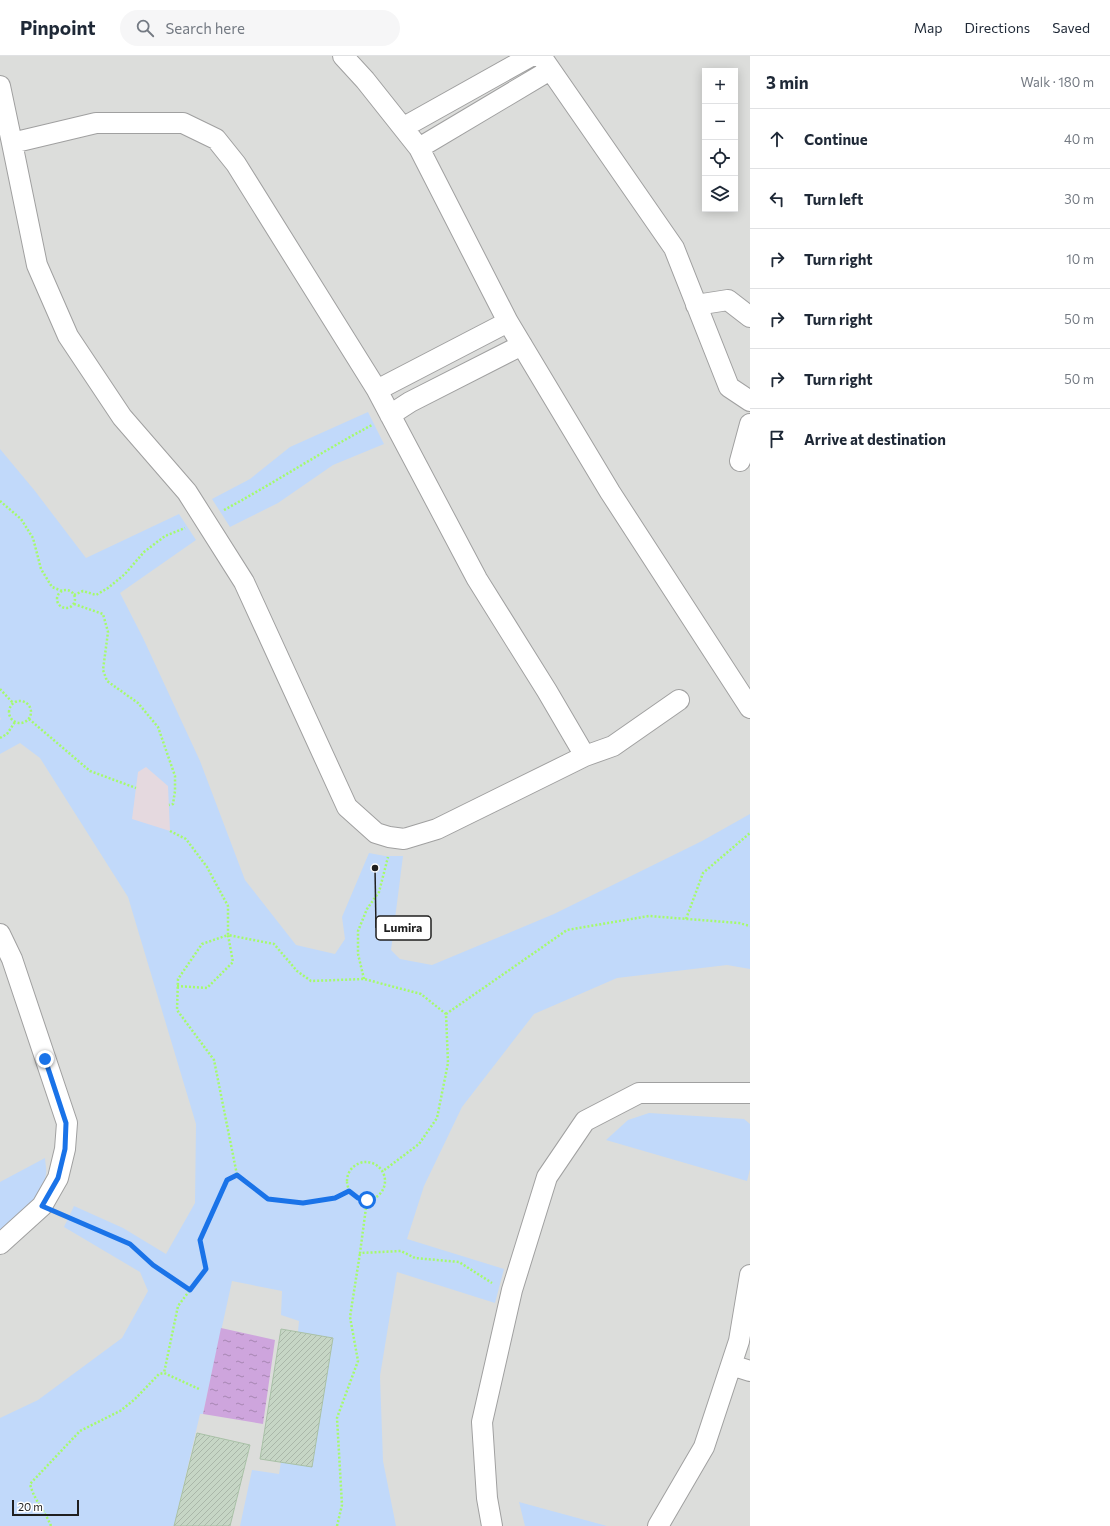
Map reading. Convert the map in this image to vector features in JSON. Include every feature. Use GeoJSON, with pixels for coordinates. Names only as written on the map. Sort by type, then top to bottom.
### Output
{"type":"FeatureCollection","features":[{"type":"Feature","properties":{"kind":"street"},"geometry":{"type":"LineString","coordinates":[[342,56],[365,80],[419,148],[508,322],[610,492],[750,708]]}},
{"type":"Feature","properties":{"kind":"street"},"geometry":{"type":"LineString","coordinates":[[404,128],[543,60]]}},
{"type":"Feature","properties":{"kind":"street"},"geometry":{"type":"LineString","coordinates":[[419,148],[543,60]]}},
{"type":"Feature","properties":{"kind":"street"},"geometry":{"type":"LineString","coordinates":[[543,60],[674,248],[728,388],[750,402]]}},
{"type":"Feature","properties":{"kind":"street"},"geometry":{"type":"LineString","coordinates":[[0,86],[37,265],[68,336],[122,417],[187,492],[244,582],[347,807],[376,833],[394,838],[404,839],[436,829],[585,756],[613,746],[679,700]]}},
{"type":"Feature","properties":{"kind":"street"},"geometry":{"type":"LineString","coordinates":[[12,143],[96,123],[183,123],[216,139],[236,164],[377,390],[477,579],[585,756]]}},
{"type":"Feature","properties":{"kind":"street"},"geometry":{"type":"LineString","coordinates":[[696,305],[728,300],[750,317]]}},
{"type":"Feature","properties":{"kind":"street"},"geometry":{"type":"LineString","coordinates":[[377,390],[508,322]]}},
{"type":"Feature","properties":{"kind":"street"},"geometry":{"type":"LineString","coordinates":[[390,415],[410,402],[522,345]]}},
{"type":"Feature","properties":{"kind":"street"},"geometry":{"type":"LineString","coordinates":[[740,461],[750,424]]}},
{"type":"Feature","properties":{"kind":"street"},"geometry":{"type":"LineString","coordinates":[[0,934],[12,959],[66,1123],[65,1149],[58,1178],[42,1206],[0,1244]]}},
{"type":"Feature","properties":{"kind":"street"},"geometry":{"type":"LineString","coordinates":[[492,1526],[487,1498],[482,1422],[512,1290],[547,1177],[584,1121],[639,1093],[750,1093]]}},
{"type":"Feature","properties":{"kind":"street"},"geometry":{"type":"LineString","coordinates":[[658,1526],[704,1447],[731,1365],[744,1342],[750,1275]]}},
{"type":"Feature","properties":{"kind":"street"},"geometry":{"type":"LineString","coordinates":[[731,1365],[750,1371]]}},
{"type":"Feature","properties":{"kind":"path"},"geometry":{"type":"LineString","coordinates":[[74,595],[83,591],[96,594],[108,588],[125,574],[144,552],[165,536],[205,520],[264,488],[331,447],[390,415]]}},
{"type":"Feature","properties":{"kind":"path"},"geometry":{"type":"LineString","coordinates":[[0,501],[21,519],[33,538],[41,569],[52,587],[62,591],[70,591],[74,595],[74,604]]}},
{"type":"Feature","properties":{"kind":"path"},"geometry":{"type":"LineString","coordinates":[[62,591],[57,597],[59,603],[66,608],[74,604],[103,614],[108,632],[102,670],[107,681],[138,703],[158,727],[175,776],[173,804],[169,805]]}},
{"type":"Feature","properties":{"kind":"path"},"geometry":{"type":"LineString","coordinates":[[0,689],[13,703]]}},
{"type":"Feature","properties":{"kind":"path"},"geometry":{"type":"LineString","coordinates":[[16,701],[23,701],[29,705],[32,712],[30,719],[23,723],[12,720],[9,713],[10,706],[13,703],[16,701]]}},
{"type":"Feature","properties":{"kind":"path"},"geometry":{"type":"LineString","coordinates":[[30,719],[90,771],[136,788]]}},
{"type":"Feature","properties":{"kind":"path"},"geometry":{"type":"LineString","coordinates":[[0,738],[8,734],[15,722]]}},
{"type":"Feature","properties":{"kind":"path"},"geometry":{"type":"LineString","coordinates":[[170,831],[186,839],[207,867],[228,906],[228,935],[232,962],[206,988],[177,986]]}},
{"type":"Feature","properties":{"kind":"path"},"geometry":{"type":"LineString","coordinates":[[686,919],[704,873],[750,833]]}},
{"type":"Feature","properties":{"kind":"path"},"geometry":{"type":"LineString","coordinates":[[364,979],[358,954],[358,930],[367,909],[379,892],[394,838]]}},
{"type":"Feature","properties":{"kind":"path"},"geometry":{"type":"LineString","coordinates":[[446,1014],[568,930],[648,916],[739,923],[750,926]]}},
{"type":"Feature","properties":{"kind":"path"},"geometry":{"type":"LineString","coordinates":[[349,1191],[335,1198],[303,1203],[268,1199],[237,1175],[214,1060],[177,1010],[178,979],[202,944],[228,935],[274,944],[297,971],[311,981],[364,979],[421,994],[446,1014],[448,1063],[437,1118],[419,1144],[383,1171]]}},
{"type":"Feature","properties":{"kind":"path"},"geometry":{"type":"LineString","coordinates":[[370,1162],[376,1164],[383,1171],[385,1181],[384,1187],[376,1197],[367,1200],[358,1198],[349,1191],[347,1185],[348,1172],[357,1163],[370,1162]]}},
{"type":"Feature","properties":{"kind":"path"},"geometry":{"type":"LineString","coordinates":[[164,1373],[178,1306],[206,1269],[200,1240],[227,1180],[237,1175]]}},
{"type":"Feature","properties":{"kind":"path"},"geometry":{"type":"LineString","coordinates":[[337,1526],[342,1506],[337,1418],[358,1361],[350,1317],[367,1200]]}},
{"type":"Feature","properties":{"kind":"path"},"geometry":{"type":"LineString","coordinates":[[42,1206],[130,1244],[153,1265],[190,1290]]}},
{"type":"Feature","properties":{"kind":"path"},"geometry":{"type":"LineString","coordinates":[[360,1253],[401,1252],[415,1258],[459,1262],[497,1286],[512,1290]]}},
{"type":"Feature","properties":{"kind":"path"},"geometry":{"type":"LineString","coordinates":[[51,1526],[32,1494],[30,1484],[80,1431],[120,1410],[135,1399],[159,1374],[164,1373],[199,1389]]}},
{"type":"Feature","properties":{"kind":"shaded area"},"geometry":{"type":"Polygon","coordinates":[[[0,56],[750,56],[750,1526],[0,1526],[0,56]]]}},
{"type":"Feature","properties":{"kind":"shaded area"},"geometry":{"type":"Polygon","coordinates":[[[368,412],[384,444],[333,465],[278,503],[230,527],[212,499],[250,479],[290,447],[368,412]]]}},
{"type":"Feature","properties":{"kind":"shaded area"},"geometry":{"type":"Polygon","coordinates":[[[0,449],[35,491],[86,558],[179,514],[196,540],[120,593],[143,638],[200,761],[245,880],[296,945],[335,954],[345,939],[342,917],[369,853],[385,856],[403,856],[391,950],[400,959],[432,965],[554,914],[702,841],[750,814],[750,969],[727,965],[617,978],[534,1014],[462,1107],[424,1186],[407,1239],[504,1269],[495,1303],[397,1272],[380,1376],[383,1461],[396,1526],[240,1526],[252,1470],[279,1474],[281,1462],[312,1466],[333,1338],[298,1332],[299,1321],[281,1315],[282,1291],[232,1281],[203,1414],[200,1414],[174,1526],[0,1526],[0,1418],[38,1400],[122,1338],[148,1291],[140,1272],[64,1227],[74,1206],[123,1228],[166,1254],[195,1203],[196,1124],[128,897],[40,758],[20,743],[0,754],[0,449]]]}},
{"type":"Feature","properties":{"kind":"shaded area"},"geometry":{"type":"Polygon","coordinates":[[[146,767],[168,786],[170,831],[132,819],[138,772],[146,767]]]}},
{"type":"Feature","properties":{"kind":"shaded area"},"geometry":{"type":"Polygon","coordinates":[[[649,1113],[744,1119],[750,1124],[750,1169],[747,1181],[606,1140],[628,1120],[649,1113]]]}},
{"type":"Feature","properties":{"kind":"shaded area"},"geometry":{"type":"Polygon","coordinates":[[[45,1158],[46,1174],[40,1192],[35,1200],[0,1233],[0,1182],[45,1158]]]}},
{"type":"Feature","properties":{"kind":"shaded area"},"geometry":{"type":"Polygon","coordinates":[[[519,1502],[607,1526],[525,1526],[519,1502]]]}},
{"type":"Feature","properties":{"kind":"water"},"geometry":{"type":"Polygon","coordinates":[[[221,1328],[275,1340],[263,1424],[203,1414],[221,1328]]]}},
{"type":"Feature","properties":{"kind":"building"},"geometry":{"type":"Polygon","coordinates":[[[281,1329],[333,1338],[312,1467],[260,1459],[281,1329]]]}},
{"type":"Feature","properties":{"kind":"building"},"geometry":{"type":"Polygon","coordinates":[[[197,1433],[250,1445],[230,1526],[174,1526],[197,1433]]]}},
{"type":"Feature","properties":{"kind":"place","name":"Lumira"},"geometry":{"type":"Point","coordinates":[375,868]}},
{"type":"Feature","properties":{"kind":"route"},"geometry":{"type":"LineString","coordinates":[[45,1059],[66,1123],[65,1149],[58,1178],[42,1206],[130,1244],[153,1265],[190,1290],[206,1269],[200,1240],[227,1180],[237,1175],[268,1199],[303,1203],[335,1198],[349,1191],[358,1198],[367,1200]]}}]}
